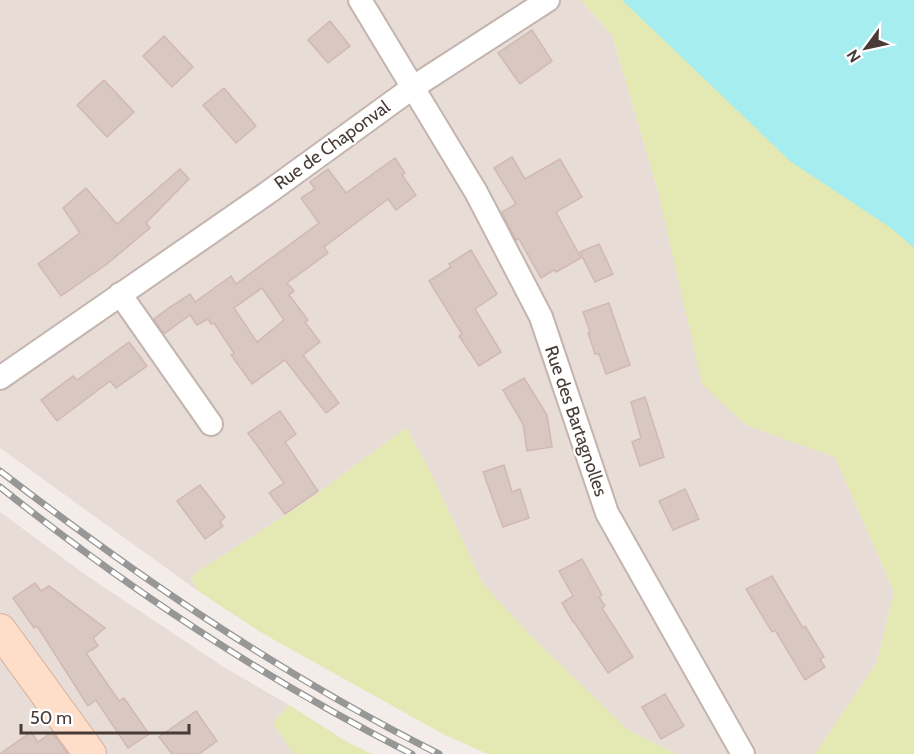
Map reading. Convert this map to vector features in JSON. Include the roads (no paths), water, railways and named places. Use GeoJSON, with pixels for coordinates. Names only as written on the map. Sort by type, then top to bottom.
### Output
{"type":"FeatureCollection","features":[{"type":"Feature","properties":{"kind":"main road"},"geometry":{"type":"LineString","coordinates":[[0,630],[90,754]]}},
{"type":"Feature","properties":{"kind":"street","name":"Rue des Bartagnolles"},"geometry":{"type":"LineString","coordinates":[[360,0],[476,192],[541,317],[607,513],[742,754]]}},
{"type":"Feature","properties":{"kind":"street","name":"Rue de Chaponval"},"geometry":{"type":"LineString","coordinates":[[0,378],[266,194],[412,88],[548,0]]}},
{"type":"Feature","properties":{"kind":"street"},"geometry":{"type":"LineString","coordinates":[[120,294],[211,424]]}},
{"type":"Feature","properties":{"kind":"water"},"geometry":{"type":"Polygon","coordinates":[[[622,0],[914,0],[914,248],[891,228],[791,162],[622,0]]]}},
{"type":"Feature","properties":{"kind":"railway"},"geometry":{"type":"LineString","coordinates":[[0,471],[158,587],[213,623],[324,692],[439,754]]}},
{"type":"Feature","properties":{"kind":"railway"},"geometry":{"type":"LineString","coordinates":[[0,487],[48,525],[199,631],[304,695],[412,754]]}}]}
